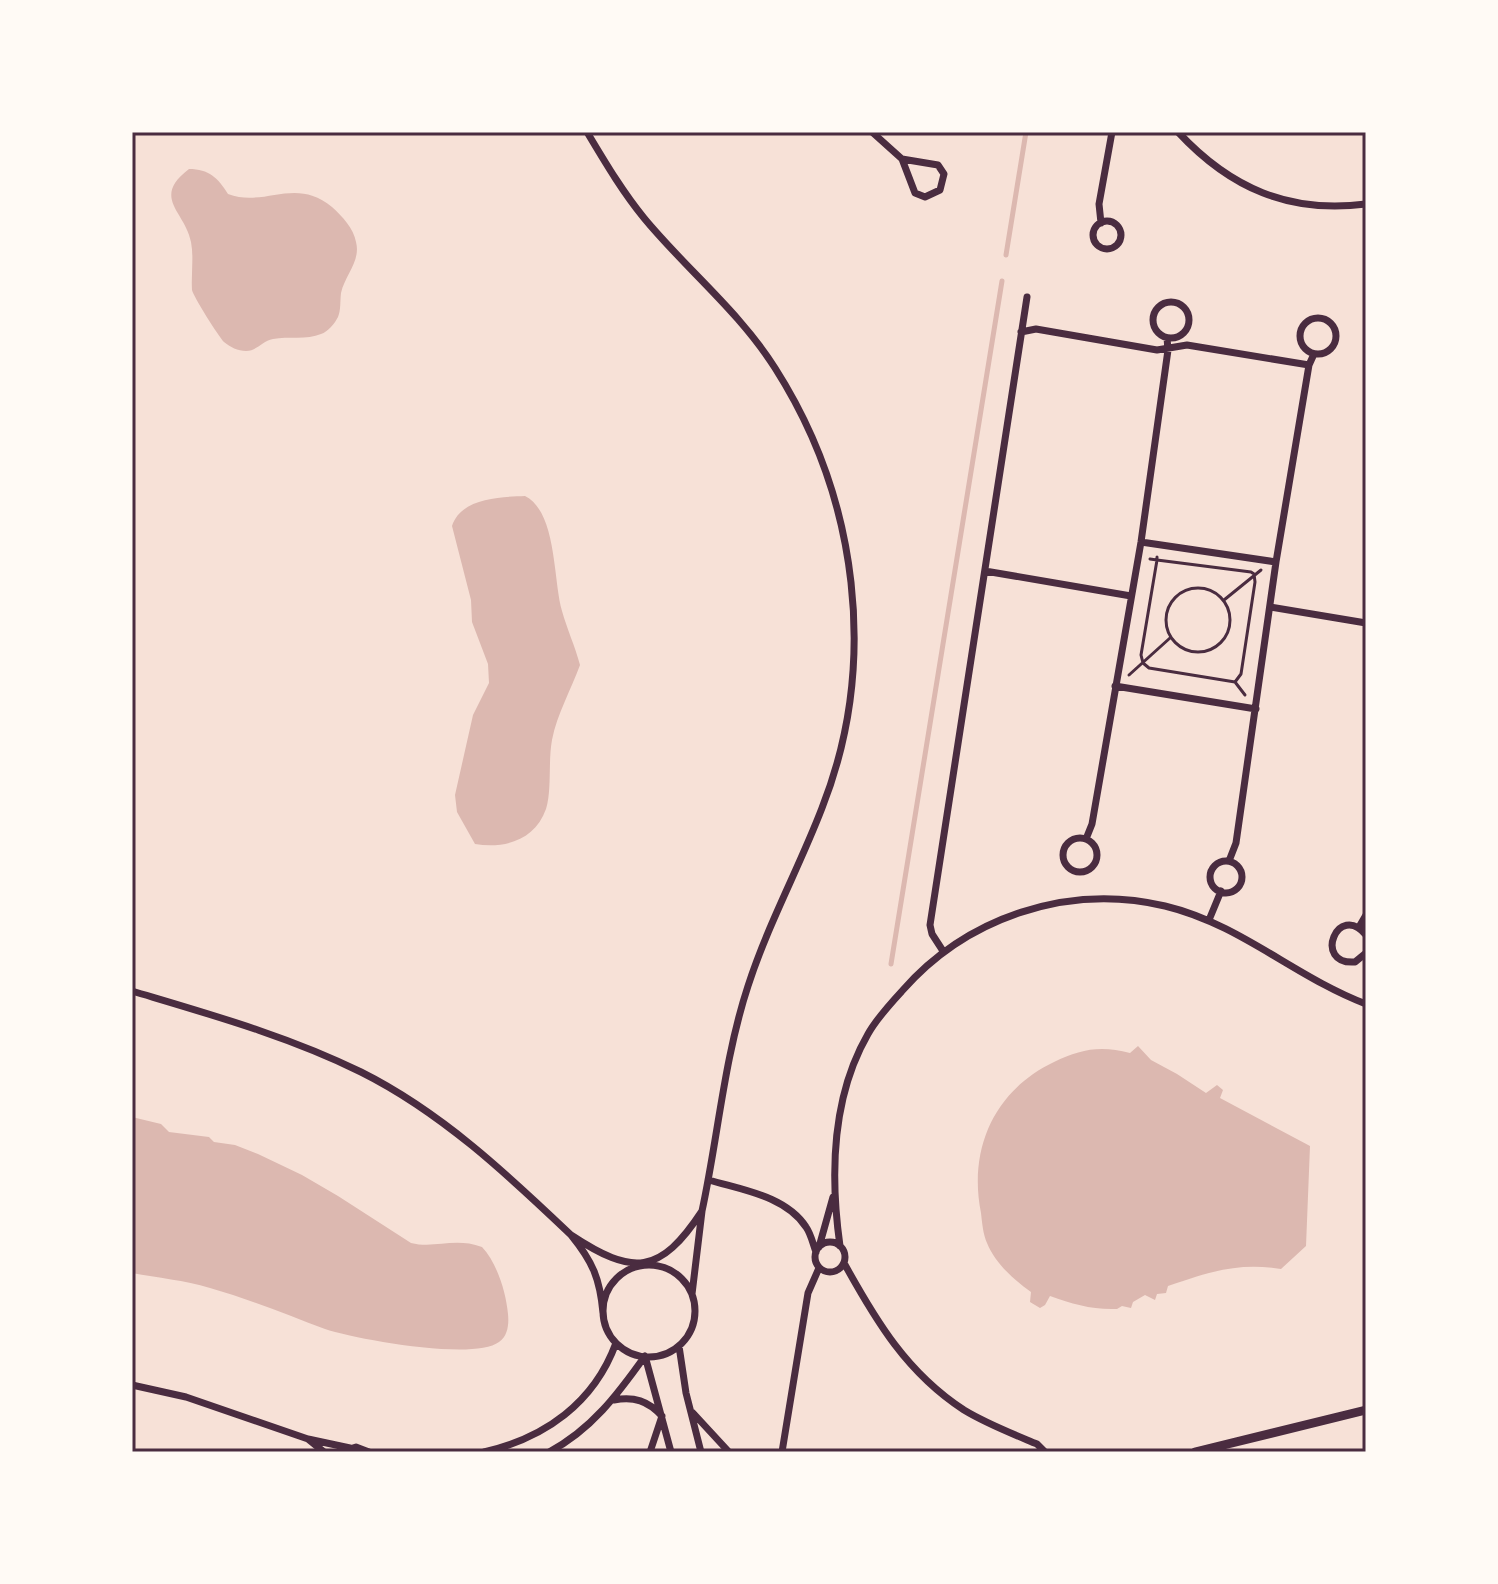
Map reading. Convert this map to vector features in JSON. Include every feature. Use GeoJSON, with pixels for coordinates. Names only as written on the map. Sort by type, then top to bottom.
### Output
{"type":"FeatureCollection","features":[{"type":"Feature","properties":{"kind":"street"},"geometry":{"type":"LineString","coordinates":[[132,991],[267,1033],[362,1072],[417,1104],[512,1179],[571,1235],[595,1269],[603,1313],[609,1334],[616,1343],[634,1354],[657,1356],[679,1346],[688,1335],[694,1322],[692,1294],[702,1211],[733,1043],[747,988],[771,922],[822,809],[848,715],[854,665],[853,601],[847,551],[824,465],[807,425],[775,368],[731,311],[644,218],[613,176],[587,132]]}},
{"type":"Feature","properties":{"kind":"street"},"geometry":{"type":"LineString","coordinates":[[872,132],[902,159],[915,193],[925,197],[940,190],[944,174],[938,165],[902,159]]}},
{"type":"Feature","properties":{"kind":"street"},"geometry":{"type":"LineString","coordinates":[[1101,223],[1099,204],[1112,132]]}},
{"type":"Feature","properties":{"kind":"street"},"geometry":{"type":"LineString","coordinates":[[1178,132],[1214,167],[1257,192],[1307,205],[1366,204]]}},
{"type":"Feature","properties":{"kind":"street"},"geometry":{"type":"LineString","coordinates":[[943,951],[930,925],[1027,297]]}},
{"type":"Feature","properties":{"kind":"street"},"geometry":{"type":"LineString","coordinates":[[1174,302],[1188,312],[1189,323],[1183,333],[1167,338],[1156,331],[1153,319],[1162,304],[1174,302]]}},
{"type":"Feature","properties":{"kind":"street"},"geometry":{"type":"LineString","coordinates":[[1321,318],[1335,328],[1336,340],[1330,350],[1314,354],[1304,348],[1301,330],[1309,321],[1321,318]]}},
{"type":"Feature","properties":{"kind":"street"},"geometry":{"type":"LineString","coordinates":[[1021,332],[1036,329],[1168,350],[1187,345],[1309,365]]}},
{"type":"Feature","properties":{"kind":"street"},"geometry":{"type":"LineString","coordinates":[[1086,839],[1092,824],[1141,542],[1168,350],[1167,338]]}},
{"type":"Feature","properties":{"kind":"street"},"geometry":{"type":"LineString","coordinates":[[1229,861],[1236,843],[1276,562],[1309,365],[1314,354]]}},
{"type":"Feature","properties":{"kind":"street"},"geometry":{"type":"LineString","coordinates":[[1141,542],[1276,562]]}},
{"type":"Feature","properties":{"kind":"street"},"geometry":{"type":"LineString","coordinates":[[985,571],[1131,596]]}},
{"type":"Feature","properties":{"kind":"street"},"geometry":{"type":"LineString","coordinates":[[1270,607],[1366,623]]}},
{"type":"Feature","properties":{"kind":"street"},"geometry":{"type":"LineString","coordinates":[[1115,686],[1256,709]]}},
{"type":"Feature","properties":{"kind":"street"},"geometry":{"type":"LineString","coordinates":[[1075,839],[1086,839],[1095,846],[1097,858],[1087,871],[1076,872],[1064,861],[1064,851],[1075,839]]}},
{"type":"Feature","properties":{"kind":"street"},"geometry":{"type":"LineString","coordinates":[[1229,861],[1238,865],[1242,880],[1233,891],[1221,891],[1211,882],[1211,871],[1218,863],[1229,861]]}},
{"type":"Feature","properties":{"kind":"street"},"geometry":{"type":"LineString","coordinates":[[1209,920],[1221,891]]}},
{"type":"Feature","properties":{"kind":"street"},"geometry":{"type":"LineString","coordinates":[[1045,1452],[1037,1444],[965,1411],[922,1377],[888,1338],[844,1263],[834,1191],[834,1153],[840,1111],[867,1035],[919,972],[943,951],[985,926],[1017,913],[1069,901],[1135,901],[1165,906],[1209,920],[1312,979],[1366,1004]]}},
{"type":"Feature","properties":{"kind":"street"},"geometry":{"type":"LineString","coordinates":[[1359,927],[1366,915]]}},
{"type":"Feature","properties":{"kind":"street"},"geometry":{"type":"LineString","coordinates":[[1366,935],[1359,927],[1348,925],[1337,931],[1332,947],[1338,958],[1349,962],[1361,959],[1366,953]]}},
{"type":"Feature","properties":{"kind":"street"},"geometry":{"type":"LineString","coordinates":[[709,1180],[760,1195],[788,1210],[807,1229],[818,1249]]}},
{"type":"Feature","properties":{"kind":"street"},"geometry":{"type":"LineString","coordinates":[[834,1191],[815,1260],[819,1268],[833,1272],[844,1263]]}},
{"type":"Feature","properties":{"kind":"street"},"geometry":{"type":"LineString","coordinates":[[603,1313],[610,1287],[618,1276],[659,1258],[675,1246],[702,1211]]}},
{"type":"Feature","properties":{"kind":"street"},"geometry":{"type":"LineString","coordinates":[[571,1235],[611,1257],[643,1265],[659,1265],[673,1271],[692,1294]]}},
{"type":"Feature","properties":{"kind":"street"},"geometry":{"type":"LineString","coordinates":[[818,1249],[827,1242],[840,1246]]}},
{"type":"Feature","properties":{"kind":"street"},"geometry":{"type":"LineString","coordinates":[[782,1452],[808,1293],[819,1268]]}},
{"type":"Feature","properties":{"kind":"street"},"geometry":{"type":"LineString","coordinates":[[484,1452],[529,1437],[561,1417],[597,1383],[616,1343]]}},
{"type":"Feature","properties":{"kind":"street"},"geometry":{"type":"LineString","coordinates":[[679,1346],[701,1452]]}},
{"type":"Feature","properties":{"kind":"street"},"geometry":{"type":"LineString","coordinates":[[549,1452],[584,1428],[614,1400],[645,1356]]}},
{"type":"Feature","properties":{"kind":"street"},"geometry":{"type":"LineString","coordinates":[[645,1356],[671,1452]]}},
{"type":"Feature","properties":{"kind":"street"},"geometry":{"type":"LineString","coordinates":[[132,1385],[186,1397],[308,1439],[370,1452]]}},
{"type":"Feature","properties":{"kind":"street"},"geometry":{"type":"LineString","coordinates":[[614,1400],[636,1399],[655,1408],[662,1416]]}},
{"type":"Feature","properties":{"kind":"street"},"geometry":{"type":"LineString","coordinates":[[690,1410],[729,1452]]}},
{"type":"Feature","properties":{"kind":"street"},"geometry":{"type":"LineString","coordinates":[[1195,1452],[1366,1410]]}},
{"type":"Feature","properties":{"kind":"street"},"geometry":{"type":"LineString","coordinates":[[650,1452],[662,1416]]}},
{"type":"Feature","properties":{"kind":"street"},"geometry":{"type":"LineString","coordinates":[[308,1439],[324,1452]]}},
{"type":"Feature","properties":{"kind":"street"},"geometry":{"type":"LineString","coordinates":[[340,1452],[350,1448]]}},
{"type":"Feature","properties":{"kind":"path"},"geometry":{"type":"LineString","coordinates":[[1157,560],[1254,574],[1240,678],[1230,682],[1149,668],[1143,663],[1141,655],[1157,560]]}},
{"type":"Feature","properties":{"kind":"path"},"geometry":{"type":"LineString","coordinates":[[1224,600],[1254,574],[1276,562]]}},
{"type":"Feature","properties":{"kind":"path"},"geometry":{"type":"LineString","coordinates":[[1206,588],[1224,600],[1231,620],[1224,640],[1216,647],[1196,653],[1177,646],[1170,638],[1165,616],[1175,597],[1184,590],[1206,588]]}},
{"type":"Feature","properties":{"kind":"path"},"geometry":{"type":"LineString","coordinates":[[1115,686],[1170,638]]}},
{"type":"Feature","properties":{"kind":"shaded area"},"geometry":{"type":"Polygon","coordinates":[[[189,169],[217,179],[228,194],[255,198],[293,193],[318,198],[343,219],[355,237],[357,249],[355,262],[341,293],[338,317],[329,329],[310,337],[273,339],[250,351],[231,347],[224,342],[192,290],[191,242],[171,197],[172,188],[189,169]]]}},
{"type":"Feature","properties":{"kind":"shaded area"},"geometry":{"type":"Polygon","coordinates":[[[525,496],[543,516],[548,531],[562,611],[580,665],[554,730],[548,801],[541,820],[518,840],[497,845],[475,844],[457,812],[455,795],[473,715],[489,683],[488,664],[472,622],[471,600],[452,526],[472,504],[525,496]]]}},
{"type":"Feature","properties":{"kind":"shaded area"},"geometry":{"type":"Polygon","coordinates":[[[1138,1046],[1151,1060],[1206,1093],[1217,1085],[1223,1090],[1220,1098],[1310,1146],[1306,1246],[1281,1269],[1251,1267],[1210,1273],[1168,1286],[1166,1293],[1157,1294],[1155,1300],[1145,1295],[1133,1302],[1131,1308],[1091,1307],[1050,1296],[1040,1308],[1030,1302],[1031,1292],[1000,1264],[990,1250],[983,1228],[978,1189],[979,1166],[990,1124],[1016,1088],[1054,1062],[1082,1051],[1110,1049],[1130,1053],[1138,1046]]]}},
{"type":"Feature","properties":{"kind":"shaded area"},"geometry":{"type":"Polygon","coordinates":[[[132,1117],[161,1124],[169,1132],[209,1137],[214,1142],[235,1145],[258,1154],[302,1175],[411,1243],[462,1243],[482,1247],[496,1269],[505,1296],[508,1322],[504,1336],[499,1342],[486,1347],[465,1349],[387,1343],[325,1329],[200,1285],[132,1273],[132,1117]]]}},
{"type":"Feature","properties":{"kind":"waterway"},"geometry":{"type":"LineString","coordinates":[[1006,255],[1026,132]]}},
{"type":"Feature","properties":{"kind":"waterway"},"geometry":{"type":"LineString","coordinates":[[891,964],[1002,281]]}}]}
